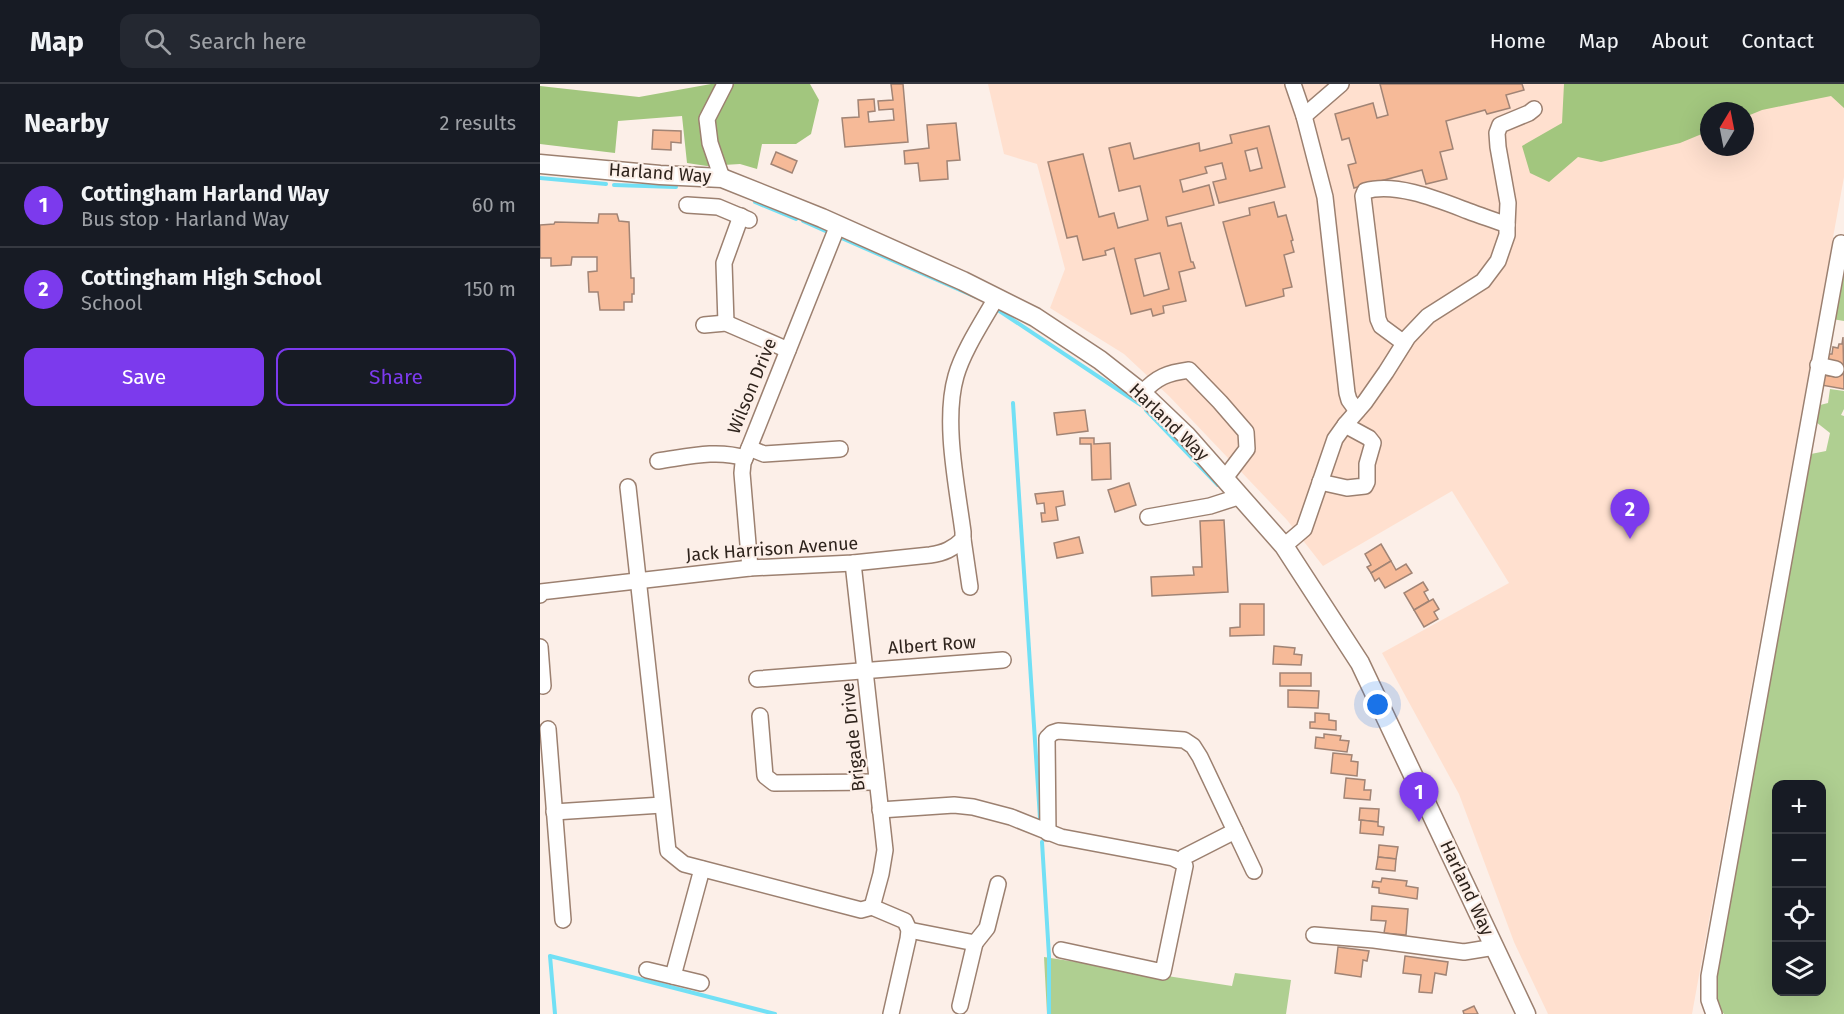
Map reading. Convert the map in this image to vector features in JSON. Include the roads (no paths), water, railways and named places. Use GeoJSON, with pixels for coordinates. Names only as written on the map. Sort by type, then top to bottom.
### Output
{"type":"FeatureCollection","features":[{"type":"Feature","properties":{"kind":"main road","name":"Harland Way"},"geometry":{"type":"LineString","coordinates":[[540,164],[722,178],[838,225],[1035,317],[1100,360],[1142,393],[1186,435],[1284,546],[1360,663],[1526,1014]]}},
{"type":"Feature","properties":{"kind":"street"},"geometry":{"type":"LineString","coordinates":[[722,178],[710,142],[706,119],[725,84]]}},
{"type":"Feature","properties":{"kind":"street"},"geometry":{"type":"LineString","coordinates":[[1293,84],[1304,116],[1324,197],[1347,393],[1357,411]]}},
{"type":"Feature","properties":{"kind":"street"},"geometry":{"type":"LineString","coordinates":[[1304,116],[1341,84]]}},
{"type":"Feature","properties":{"kind":"street"},"geometry":{"type":"LineString","coordinates":[[1284,546],[1304,529],[1335,440],[1386,372],[1408,336],[1428,316],[1483,281],[1498,261],[1507,235],[1508,203],[1498,147],[1498,129],[1500,124],[1534,109]]}},
{"type":"Feature","properties":{"kind":"street"},"geometry":{"type":"LineString","coordinates":[[1404,344],[1381,326],[1378,319],[1363,196],[1365,191],[1371,189],[1402,190],[1419,193],[1507,225]]}},
{"type":"Feature","properties":{"kind":"street"},"geometry":{"type":"LineString","coordinates":[[687,205],[717,207],[745,218],[724,263],[726,323]]}},
{"type":"Feature","properties":{"kind":"street","name":"Wilson Drive"},"geometry":{"type":"LineString","coordinates":[[750,568],[742,473],[747,453],[838,225]]}},
{"type":"Feature","properties":{"kind":"street"},"geometry":{"type":"LineString","coordinates":[[1714,1014],[1709,1000],[1709,976],[1840,243],[1844,244]]}},
{"type":"Feature","properties":{"kind":"street"},"geometry":{"type":"LineString","coordinates":[[970,587],[952,438],[951,407],[953,388],[960,365],[996,298]]}},
{"type":"Feature","properties":{"kind":"street"},"geometry":{"type":"LineString","coordinates":[[704,325],[726,323],[788,350]]}},
{"type":"Feature","properties":{"kind":"street"},"geometry":{"type":"LineString","coordinates":[[1818,365],[1836,369]]}},
{"type":"Feature","properties":{"kind":"street"},"geometry":{"type":"LineString","coordinates":[[1142,393],[1154,381],[1171,372],[1189,370],[1246,432],[1248,449],[1225,478]]}},
{"type":"Feature","properties":{"kind":"street"},"geometry":{"type":"LineString","coordinates":[[1320,482],[1347,488],[1365,486],[1367,482],[1366,470],[1373,443],[1369,438],[1345,425]]}},
{"type":"Feature","properties":{"kind":"street"},"geometry":{"type":"LineString","coordinates":[[658,461],[711,453],[764,454],[840,449]]}},
{"type":"Feature","properties":{"kind":"street"},"geometry":{"type":"LineString","coordinates":[[628,487],[668,851],[684,864],[861,910],[872,906],[905,921],[909,930],[908,939],[891,1014]]}},
{"type":"Feature","properties":{"kind":"street"},"geometry":{"type":"LineString","coordinates":[[1148,517],[1210,506],[1241,496]]}},
{"type":"Feature","properties":{"kind":"street","name":"Jack Harrison Avenue"},"geometry":{"type":"LineString","coordinates":[[540,595],[540,592],[750,568],[853,563],[942,554],[963,539]]}},
{"type":"Feature","properties":{"kind":"street","name":"Brigade Drive"},"geometry":{"type":"LineString","coordinates":[[853,563],[885,850],[872,906]]}},
{"type":"Feature","properties":{"kind":"street"},"geometry":{"type":"LineString","coordinates":[[540,647],[543,686]]}},
{"type":"Feature","properties":{"kind":"street","name":"Albert Row"},"geometry":{"type":"LineString","coordinates":[[757,678],[1003,660]]}},
{"type":"Feature","properties":{"kind":"street"},"geometry":{"type":"LineString","coordinates":[[760,716],[765,776],[774,783],[877,782]]}},
{"type":"Feature","properties":{"kind":"street"},"geometry":{"type":"LineString","coordinates":[[548,729],[563,920]]}},
{"type":"Feature","properties":{"kind":"street"},"geometry":{"type":"LineString","coordinates":[[1048,833],[1047,738],[1052,733],[1058,731],[1184,740],[1193,746],[1200,757],[1254,871]]}},
{"type":"Feature","properties":{"kind":"street"},"geometry":{"type":"LineString","coordinates":[[554,812],[662,805]]}},
{"type":"Feature","properties":{"kind":"street"},"geometry":{"type":"LineString","coordinates":[[880,810],[945,805],[973,807],[1011,817],[1061,837],[1173,858],[1185,866],[1163,972],[1061,950]]}},
{"type":"Feature","properties":{"kind":"street"},"geometry":{"type":"LineString","coordinates":[[1180,861],[1235,831]]}},
{"type":"Feature","properties":{"kind":"street"},"geometry":{"type":"LineString","coordinates":[[673,976],[702,869]]}},
{"type":"Feature","properties":{"kind":"street"},"geometry":{"type":"LineString","coordinates":[[960,1006],[975,943],[987,928],[998,884]]}},
{"type":"Feature","properties":{"kind":"street"},"geometry":{"type":"LineString","coordinates":[[909,930],[975,943]]}},
{"type":"Feature","properties":{"kind":"street"},"geometry":{"type":"LineString","coordinates":[[1314,935],[1464,952],[1495,947]]}},
{"type":"Feature","properties":{"kind":"street"},"geometry":{"type":"LineString","coordinates":[[647,970],[701,983]]}},
{"type":"Feature","properties":{"kind":"waterway"},"geometry":{"type":"LineString","coordinates":[[540,178],[606,184]]}},
{"type":"Feature","properties":{"kind":"waterway"},"geometry":{"type":"LineString","coordinates":[[614,185],[676,187]]}},
{"type":"Feature","properties":{"kind":"waterway"},"geometry":{"type":"LineString","coordinates":[[755,202],[796,219]]}},
{"type":"Feature","properties":{"kind":"waterway"},"geometry":{"type":"LineString","coordinates":[[803,221],[830,233]]}},
{"type":"Feature","properties":{"kind":"waterway"},"geometry":{"type":"LineString","coordinates":[[837,236],[976,297]]}},
{"type":"Feature","properties":{"kind":"waterway"},"geometry":{"type":"LineString","coordinates":[[995,308],[1141,405]]}},
{"type":"Feature","properties":{"kind":"waterway"},"geometry":{"type":"LineString","coordinates":[[1013,403],[1040,818]]}},
{"type":"Feature","properties":{"kind":"waterway"},"geometry":{"type":"LineString","coordinates":[[1146,410],[1218,485]]}},
{"type":"Feature","properties":{"kind":"waterway"},"geometry":{"type":"LineString","coordinates":[[1042,842],[1049,956],[1049,1014]]}},
{"type":"Feature","properties":{"kind":"waterway"},"geometry":{"type":"LineString","coordinates":[[555,1014],[550,956],[775,1014]]}},
{"type":"Feature","properties":{"kind":"place","name":"Cottingham High School"},"geometry":{"type":"Point","coordinates":[1630,539]}},
{"type":"Feature","properties":{"kind":"place","name":"Cottingham Harland Way"},"geometry":{"type":"Point","coordinates":[1419,822]}}]}
